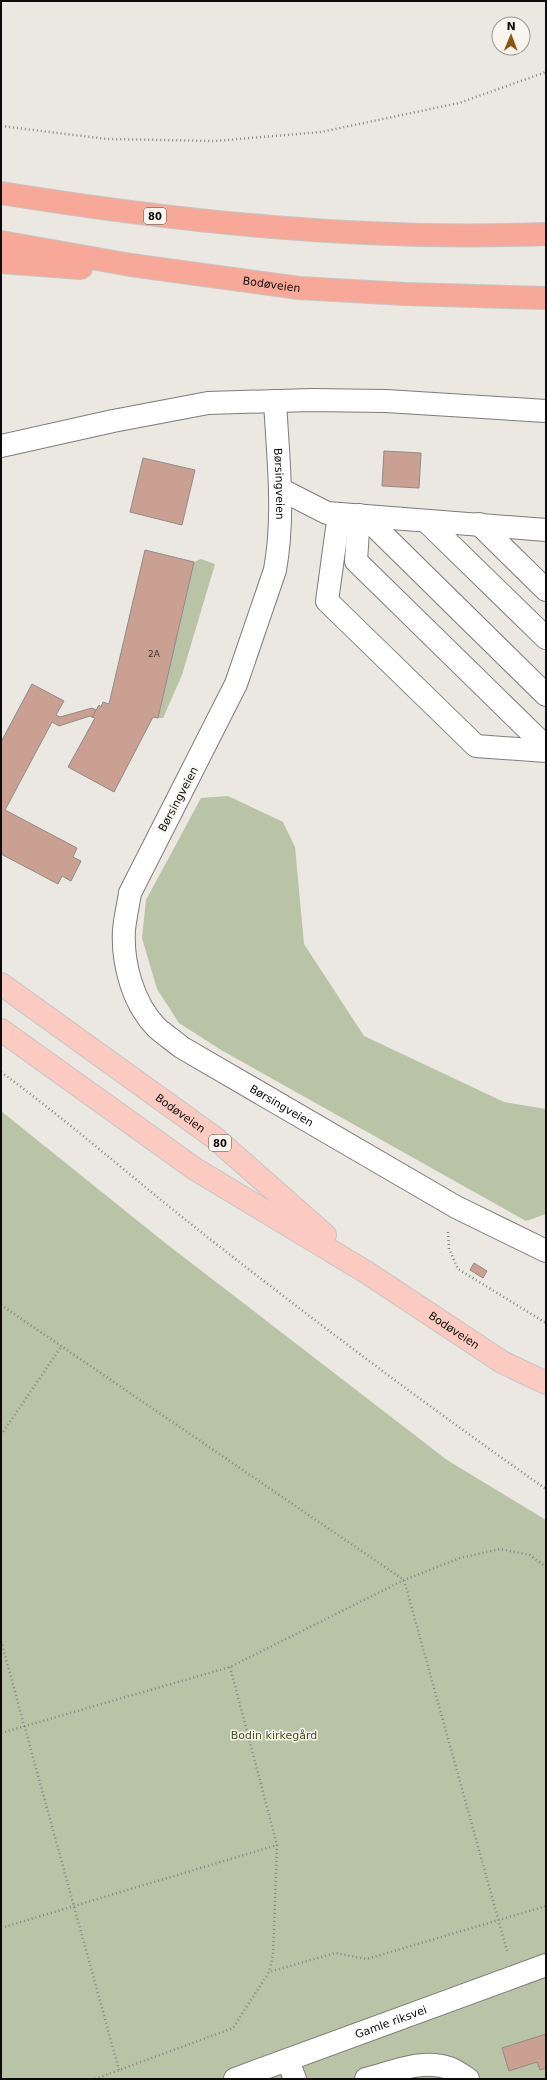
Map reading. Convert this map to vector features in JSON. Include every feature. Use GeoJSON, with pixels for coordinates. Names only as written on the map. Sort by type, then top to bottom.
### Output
{"type":"FeatureCollection","features":[{"type":"Feature","properties":{"kind":"highway","name":"80"},"geometry":{"type":"LineString","coordinates":[[1,193],[164,217],[310,230],[397,234],[546,234]]}},
{"type":"Feature","properties":{"kind":"highway","name":"Bodøveien"},"geometry":{"type":"LineString","coordinates":[[1,242],[131,265],[299,288],[420,295],[546,298]]}},
{"type":"Feature","properties":{"kind":"highway"},"geometry":{"type":"LineString","coordinates":[[1,262],[71,269],[131,265]]}},
{"type":"Feature","properties":{"kind":"main road","name":"Bodøveien"},"geometry":{"type":"LineString","coordinates":[[1,984],[214,1138],[366,1272]]}},
{"type":"Feature","properties":{"kind":"main road","name":"Bodøveien"},"geometry":{"type":"LineString","coordinates":[[1,1030],[195,1169],[366,1272],[502,1362],[546,1383]]}},
{"type":"Feature","properties":{"kind":"street"},"geometry":{"type":"LineString","coordinates":[[1,446],[113,421],[208,403],[386,401],[546,411]]}},
{"type":"Feature","properties":{"kind":"street","name":"Børsingveien"},"geometry":{"type":"LineString","coordinates":[[276,402],[280,489],[280,533],[275,570],[236,684],[130,893],[124,930],[124,950],[137,1000],[153,1022],[182,1047],[456,1206],[546,1251]]}},
{"type":"Feature","properties":{"kind":"street"},"geometry":{"type":"LineString","coordinates":[[280,489],[326,513],[480,524],[543,532]]}},
{"type":"Feature","properties":{"kind":"street"},"geometry":{"type":"LineString","coordinates":[[354,515],[546,695]]}},
{"type":"Feature","properties":{"kind":"street"},"geometry":{"type":"LineString","coordinates":[[354,515],[356,562],[546,747]]}},
{"type":"Feature","properties":{"kind":"street"},"geometry":{"type":"LineString","coordinates":[[354,515],[328,601],[476,746],[546,751]]}},
{"type":"Feature","properties":{"kind":"street"},"geometry":{"type":"LineString","coordinates":[[426,521],[546,638]]}},
{"type":"Feature","properties":{"kind":"street"},"geometry":{"type":"LineString","coordinates":[[480,524],[546,590]]}},
{"type":"Feature","properties":{"kind":"street","name":"Gamle riksvei"},"geometry":{"type":"LineString","coordinates":[[235,2079],[291,2070],[546,1965]]}},
{"type":"Feature","properties":{"kind":"street"},"geometry":{"type":"LineString","coordinates":[[366,2079],[396,2070],[435,2065],[449,2068],[468,2079]]}},
{"type":"Feature","properties":{"kind":"path"},"geometry":{"type":"LineString","coordinates":[[1,126],[107,139],[200,141],[320,132],[459,103],[546,72]]}},
{"type":"Feature","properties":{"kind":"path"},"geometry":{"type":"LineString","coordinates":[[1,1072],[50,1108],[204,1234],[383,1373],[546,1489]]}},
{"type":"Feature","properties":{"kind":"path"},"geometry":{"type":"LineString","coordinates":[[456,1206],[450,1218],[448,1232],[449,1249],[458,1269],[546,1323]]}},
{"type":"Feature","properties":{"kind":"path"},"geometry":{"type":"LineString","coordinates":[[1,1305],[404,1580],[500,1921]]}},
{"type":"Feature","properties":{"kind":"path"},"geometry":{"type":"LineString","coordinates":[[1,1436],[61,1346]]}},
{"type":"Feature","properties":{"kind":"path"},"geometry":{"type":"LineString","coordinates":[[1,1733],[230,1667],[404,1580],[460,1558],[500,1549],[530,1555],[546,1567]]}},
{"type":"Feature","properties":{"kind":"path"},"geometry":{"type":"LineString","coordinates":[[1,1641],[23,1726],[119,2070]]}},
{"type":"Feature","properties":{"kind":"path"},"geometry":{"type":"LineString","coordinates":[[95,2079],[234,2028],[270,1972],[273,1955],[277,1845],[230,1667]]}},
{"type":"Feature","properties":{"kind":"path"},"geometry":{"type":"LineString","coordinates":[[1,1928],[277,1845]]}},
{"type":"Feature","properties":{"kind":"path"},"geometry":{"type":"LineString","coordinates":[[270,1972],[336,1953],[367,1960],[546,1906]]}},
{"type":"Feature","properties":{"kind":"green space"},"geometry":{"type":"Polygon","coordinates":[[[201,559],[215,564],[182,675],[163,718],[158,718],[194,562],[201,559]]]}},
{"type":"Feature","properties":{"kind":"green space"},"geometry":{"type":"Polygon","coordinates":[[[228,796],[283,822],[295,847],[304,944],[364,1036],[504,1102],[546,1109],[546,1214],[526,1221],[221,1050],[179,1023],[157,989],[142,938],[146,900],[201,798],[228,796]]]}},
{"type":"Feature","properties":{"kind":"green space","name":"Bodin kirkegård"},"geometry":{"type":"Polygon","coordinates":[[[1,1111],[164,1242],[447,1460],[546,1520],[546,2079],[1,2079],[1,1111]]]}},
{"type":"Feature","properties":{"kind":"building"},"geometry":{"type":"Polygon","coordinates":[[[384,451],[421,453],[419,488],[382,486],[384,451]]]}},
{"type":"Feature","properties":{"kind":"building"},"geometry":{"type":"Polygon","coordinates":[[[143,458],[195,470],[182,525],[130,512],[143,458]]]}},
{"type":"Feature","properties":{"kind":"building"},"geometry":{"type":"Polygon","coordinates":[[[145,550],[194,562],[158,718],[153,717],[114,792],[68,767],[95,718],[92,717],[99,705],[101,707],[103,702],[109,704],[145,550]]]}},
{"type":"Feature","properties":{"kind":"building"},"geometry":{"type":"Polygon","coordinates":[[[32,684],[64,701],[56,715],[60,717],[92,708],[96,710],[92,717],[90,716],[59,726],[52,722],[5,810],[77,848],[73,857],[81,861],[71,881],[62,876],[58,884],[1,854],[1,742],[32,684]]]}},
{"type":"Feature","properties":{"kind":"building"},"geometry":{"type":"Polygon","coordinates":[[[474,1263],[487,1271],[483,1278],[470,1270],[474,1263]]]}},
{"type":"Feature","properties":{"kind":"building"},"geometry":{"type":"Polygon","coordinates":[[[546,2034],[546,2068],[540,2070],[537,2062],[509,2071],[502,2048],[546,2034]]]}}]}
